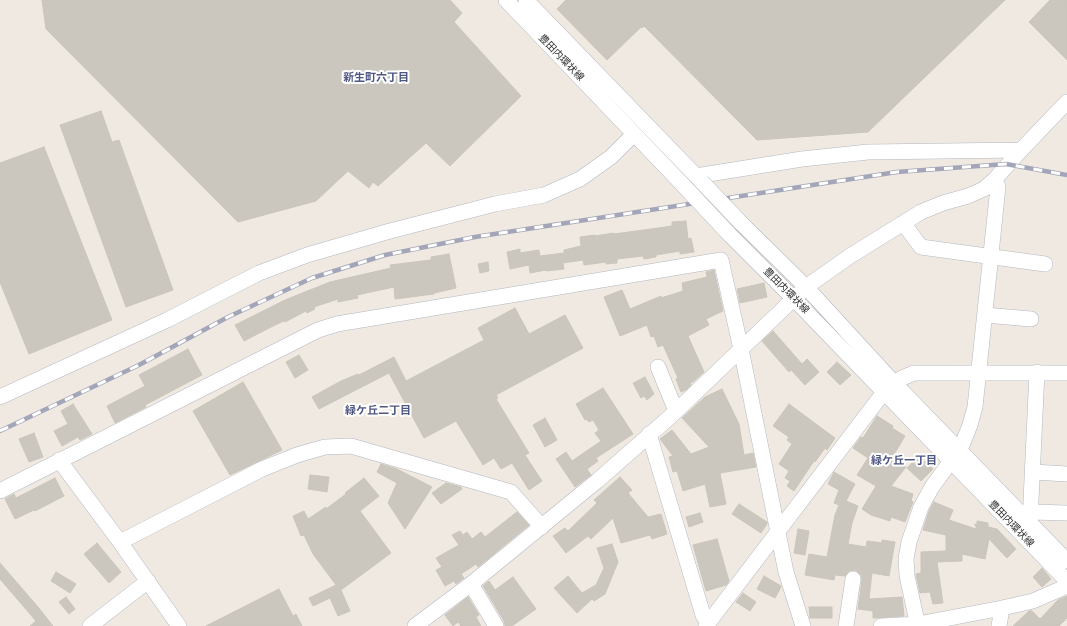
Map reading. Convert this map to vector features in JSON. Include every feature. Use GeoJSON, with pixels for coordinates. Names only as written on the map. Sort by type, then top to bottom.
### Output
{"type":"FeatureCollection","features":[{"type":"Feature","properties":{"kind":"street","name":"豊田内環状線"},"geometry":{"type":"LineString","coordinates":[[506,0],[729,234],[890,389],[955,456],[1067,581]]}},
{"type":"Feature","properties":{"kind":"street","name":"豊田内環状線"},"geometry":{"type":"LineString","coordinates":[[526,0],[740,222],[806,288],[890,389]]}},
{"type":"Feature","properties":{"kind":"street"},"geometry":{"type":"LineString","coordinates":[[415,626],[471,584],[597,481],[676,411],[806,288],[850,256],[921,212],[984,189],[1067,102]]}},
{"type":"Feature","properties":{"kind":"street"},"geometry":{"type":"LineString","coordinates":[[0,398],[167,320],[259,273],[307,255],[390,231],[487,206],[544,195],[580,179],[611,157],[634,134]]}},
{"type":"Feature","properties":{"kind":"street"},"geometry":{"type":"LineString","coordinates":[[699,179],[802,159],[868,152],[1021,150]]}},
{"type":"Feature","properties":{"kind":"street"},"geometry":{"type":"LineString","coordinates":[[918,625],[907,576],[906,559],[909,542],[922,507],[932,487],[955,456],[970,425],[975,407],[998,187],[995,179]]}},
{"type":"Feature","properties":{"kind":"street"},"geometry":{"type":"LineString","coordinates":[[903,223],[921,247],[1045,264]]}},
{"type":"Feature","properties":{"kind":"street"},"geometry":{"type":"LineString","coordinates":[[0,491],[318,330],[337,324],[721,260],[741,349],[777,532],[786,572],[803,626]]}},
{"type":"Feature","properties":{"kind":"street"},"geometry":{"type":"LineString","coordinates":[[985,315],[1031,319]]}},
{"type":"Feature","properties":{"kind":"street"},"geometry":{"type":"LineString","coordinates":[[658,367],[676,411]]}},
{"type":"Feature","properties":{"kind":"street"},"geometry":{"type":"LineString","coordinates":[[1037,372],[1031,517],[1067,513]]}},
{"type":"Feature","properties":{"kind":"street"},"geometry":{"type":"LineString","coordinates":[[650,434],[652,445],[707,624],[777,532],[890,389],[902,378],[914,373],[1067,373]]}},
{"type":"Feature","properties":{"kind":"street"},"geometry":{"type":"LineString","coordinates":[[120,542],[262,469],[297,455],[325,447],[351,446],[512,492],[542,527]]}},
{"type":"Feature","properties":{"kind":"street","name":"豊田内環状線"},"geometry":{"type":"LineString","coordinates":[[955,456],[1031,517],[1067,561]]}},
{"type":"Feature","properties":{"kind":"street"},"geometry":{"type":"LineString","coordinates":[[59,460],[120,542],[179,626]]}},
{"type":"Feature","properties":{"kind":"street"},"geometry":{"type":"LineString","coordinates":[[1033,472],[1067,474]]}},
{"type":"Feature","properties":{"kind":"street"},"geometry":{"type":"LineString","coordinates":[[846,626],[853,579]]}},
{"type":"Feature","properties":{"kind":"street"},"geometry":{"type":"LineString","coordinates":[[90,626],[148,581]]}},
{"type":"Feature","properties":{"kind":"street"},"geometry":{"type":"LineString","coordinates":[[471,584],[496,626]]}},
{"type":"Feature","properties":{"kind":"street"},"geometry":{"type":"LineString","coordinates":[[881,626],[918,625],[1002,608],[1033,601],[1067,586]]}},
{"type":"Feature","properties":{"kind":"street"},"geometry":{"type":"LineString","coordinates":[[999,626],[1002,608]]}},
{"type":"Feature","properties":{"kind":"building"},"geometry":{"type":"Polygon","coordinates":[[[42,0],[450,0],[462,13],[454,22],[521,96],[450,166],[426,143],[378,186],[373,182],[369,188],[348,171],[316,201],[238,222],[46,29],[42,0]]]}},
{"type":"Feature","properties":{"kind":"building"},"geometry":{"type":"Polygon","coordinates":[[[566,0],[1005,0],[868,132],[757,140],[644,26],[642,28],[641,27],[607,60],[557,9],[566,0]]]}},
{"type":"Feature","properties":{"kind":"building"},"geometry":{"type":"Polygon","coordinates":[[[1050,0],[1067,0],[1067,60],[1029,22],[1050,0]]]}},
{"type":"Feature","properties":{"kind":"building"},"geometry":{"type":"Polygon","coordinates":[[[101,111],[112,142],[119,140],[173,290],[126,307],[60,125],[101,111]]]}},
{"type":"Feature","properties":{"kind":"building"},"geometry":{"type":"Polygon","coordinates":[[[44,147],[112,320],[29,354],[0,282],[0,163],[44,147]]]}},
{"type":"Feature","properties":{"kind":"building"},"geometry":{"type":"Polygon","coordinates":[[[686,221],[688,239],[691,238],[694,252],[680,254],[680,251],[656,255],[656,257],[644,259],[643,256],[617,259],[617,263],[606,264],[606,262],[584,265],[583,260],[563,263],[564,269],[530,273],[529,265],[510,269],[507,252],[520,249],[520,253],[539,250],[540,256],[564,253],[564,250],[581,246],[580,237],[672,226],[672,222],[686,221]]]}},
{"type":"Feature","properties":{"kind":"building"},"geometry":{"type":"Polygon","coordinates":[[[449,254],[456,288],[434,294],[395,299],[394,287],[357,295],[358,298],[338,302],[338,299],[314,307],[315,309],[307,313],[306,311],[244,341],[235,325],[285,300],[330,282],[391,268],[390,265],[431,260],[431,257],[449,254]]]}},
{"type":"Feature","properties":{"kind":"building"},"geometry":{"type":"Polygon","coordinates":[[[488,262],[489,271],[480,273],[478,264],[488,262]]]}},
{"type":"Feature","properties":{"kind":"building"},"geometry":{"type":"Polygon","coordinates":[[[714,270],[723,311],[706,319],[709,325],[688,336],[704,372],[690,383],[691,385],[686,390],[681,392],[676,379],[678,378],[663,345],[658,347],[654,336],[651,337],[647,325],[620,336],[604,297],[622,290],[630,309],[661,296],[661,298],[683,291],[682,283],[707,277],[706,272],[714,270]]]}},
{"type":"Feature","properties":{"kind":"building"},"geometry":{"type":"Polygon","coordinates":[[[764,283],[767,297],[740,303],[737,289],[764,283]]]}},
{"type":"Feature","properties":{"kind":"building"},"geometry":{"type":"Polygon","coordinates":[[[515,308],[529,334],[565,315],[583,348],[496,395],[498,398],[496,399],[529,453],[525,455],[542,481],[529,490],[512,463],[501,469],[494,458],[483,465],[456,421],[424,438],[389,373],[319,409],[312,397],[341,381],[358,374],[359,375],[394,357],[406,381],[484,340],[478,328],[515,308]]]}},
{"type":"Feature","properties":{"kind":"building"},"geometry":{"type":"Polygon","coordinates":[[[773,331],[802,364],[807,359],[819,372],[805,385],[791,370],[789,372],[762,341],[773,331]]]}},
{"type":"Feature","properties":{"kind":"building"},"geometry":{"type":"Polygon","coordinates":[[[188,349],[202,375],[145,405],[146,407],[115,423],[107,406],[145,386],[139,375],[188,349]]]}},
{"type":"Feature","properties":{"kind":"building"},"geometry":{"type":"Polygon","coordinates":[[[299,355],[308,370],[295,378],[286,362],[299,355]]]}},
{"type":"Feature","properties":{"kind":"building"},"geometry":{"type":"Polygon","coordinates":[[[837,362],[851,375],[840,385],[827,372],[837,362]]]}},
{"type":"Feature","properties":{"kind":"building"},"geometry":{"type":"Polygon","coordinates":[[[645,377],[654,394],[647,400],[644,396],[641,398],[633,383],[645,377]]]}},
{"type":"Feature","properties":{"kind":"building"},"geometry":{"type":"Polygon","coordinates":[[[243,382],[282,450],[230,475],[193,411],[243,382]]]}},
{"type":"Feature","properties":{"kind":"building"},"geometry":{"type":"Polygon","coordinates":[[[603,388],[633,434],[596,458],[598,461],[587,469],[591,475],[575,487],[556,459],[566,452],[572,461],[601,441],[595,433],[599,430],[593,420],[589,422],[586,419],[585,420],[576,404],[603,388]]]}},
{"type":"Feature","properties":{"kind":"building"},"geometry":{"type":"Polygon","coordinates":[[[722,389],[739,424],[744,455],[753,453],[756,467],[720,473],[726,504],[710,507],[705,484],[683,491],[677,471],[673,472],[669,457],[673,456],[660,439],[672,430],[691,454],[709,447],[682,418],[705,397],[722,389]]]}},
{"type":"Feature","properties":{"kind":"building"},"geometry":{"type":"Polygon","coordinates":[[[73,404],[92,434],[80,440],[78,437],[62,446],[54,431],[68,424],[61,411],[73,404]]]}},
{"type":"Feature","properties":{"kind":"building"},"geometry":{"type":"Polygon","coordinates":[[[789,404],[835,438],[827,450],[825,448],[815,462],[814,461],[794,491],[787,486],[790,481],[785,478],[789,471],[779,464],[792,444],[787,440],[789,437],[773,426],[789,404]]]}},
{"type":"Feature","properties":{"kind":"building"},"geometry":{"type":"Polygon","coordinates":[[[877,416],[905,436],[893,456],[906,467],[891,486],[913,494],[911,501],[913,502],[905,522],[891,517],[890,521],[871,515],[862,509],[876,486],[857,475],[868,458],[853,448],[861,437],[863,438],[877,416]]]}},
{"type":"Feature","properties":{"kind":"building"},"geometry":{"type":"Polygon","coordinates":[[[545,418],[557,440],[545,447],[533,425],[545,418]]]}},
{"type":"Feature","properties":{"kind":"building"},"geometry":{"type":"Polygon","coordinates":[[[34,433],[43,457],[29,462],[19,439],[34,433]]]}},
{"type":"Feature","properties":{"kind":"building"},"geometry":{"type":"Polygon","coordinates":[[[919,456],[933,469],[921,481],[907,468],[919,456]]]}},
{"type":"Feature","properties":{"kind":"building"},"geometry":{"type":"Polygon","coordinates":[[[381,464],[397,469],[432,487],[405,529],[388,503],[397,483],[377,472],[381,464]]]}},
{"type":"Feature","properties":{"kind":"building"},"geometry":{"type":"Polygon","coordinates":[[[834,472],[855,484],[846,501],[858,506],[852,523],[848,544],[866,547],[867,541],[882,543],[882,540],[895,542],[889,576],[872,573],[869,599],[902,597],[904,616],[873,618],[873,611],[858,609],[862,580],[861,575],[855,570],[849,571],[845,576],[835,575],[834,580],[805,575],[809,554],[827,557],[835,515],[839,505],[834,503],[839,490],[828,484],[834,472]]]}},
{"type":"Feature","properties":{"kind":"building"},"geometry":{"type":"Polygon","coordinates":[[[310,475],[329,477],[327,492],[308,489],[310,475]]]}},
{"type":"Feature","properties":{"kind":"building"},"geometry":{"type":"Polygon","coordinates":[[[620,477],[632,490],[628,493],[648,517],[661,514],[667,534],[652,539],[650,535],[621,543],[613,518],[591,539],[588,536],[566,553],[553,536],[565,528],[568,531],[597,503],[594,500],[620,477]]]}},
{"type":"Feature","properties":{"kind":"building"},"geometry":{"type":"Polygon","coordinates":[[[55,478],[64,496],[35,511],[34,510],[15,519],[5,499],[14,494],[16,498],[55,478]]]}},
{"type":"Feature","properties":{"kind":"building"},"geometry":{"type":"Polygon","coordinates":[[[364,478],[379,496],[360,511],[391,553],[341,590],[350,611],[338,616],[330,598],[313,606],[309,598],[336,585],[313,554],[304,535],[301,536],[293,516],[304,511],[308,519],[326,507],[326,509],[364,478]]]}},
{"type":"Feature","properties":{"kind":"building"},"geometry":{"type":"Polygon","coordinates":[[[446,483],[461,487],[462,489],[441,504],[432,493],[446,483]]]}},
{"type":"Feature","properties":{"kind":"building"},"geometry":{"type":"Polygon","coordinates":[[[934,502],[953,510],[949,520],[976,529],[974,524],[977,525],[977,521],[988,523],[988,527],[997,529],[1016,549],[1007,558],[989,539],[985,559],[962,554],[962,561],[937,562],[943,603],[933,604],[930,592],[920,593],[916,574],[921,573],[921,552],[946,551],[946,535],[923,530],[929,511],[934,502]]]}},
{"type":"Feature","properties":{"kind":"building"},"geometry":{"type":"Polygon","coordinates":[[[739,504],[767,522],[761,533],[732,514],[739,504]]]}},
{"type":"Feature","properties":{"kind":"building"},"geometry":{"type":"Polygon","coordinates":[[[517,512],[529,525],[478,567],[476,564],[461,574],[464,578],[456,584],[454,581],[445,586],[436,570],[442,567],[436,558],[459,545],[452,535],[460,531],[463,535],[467,532],[472,539],[481,532],[485,537],[517,512]]]}},
{"type":"Feature","properties":{"kind":"building"},"geometry":{"type":"Polygon","coordinates":[[[700,513],[703,522],[689,527],[686,517],[700,513]]]}},
{"type":"Feature","properties":{"kind":"building"},"geometry":{"type":"Polygon","coordinates":[[[798,529],[809,531],[805,555],[794,553],[798,529]]]}},
{"type":"Feature","properties":{"kind":"building"},"geometry":{"type":"Polygon","coordinates":[[[717,539],[729,581],[726,585],[706,591],[693,545],[717,539]]]}},
{"type":"Feature","properties":{"kind":"building"},"geometry":{"type":"Polygon","coordinates":[[[97,543],[121,572],[109,583],[84,554],[97,543]]]}},
{"type":"Feature","properties":{"kind":"building"},"geometry":{"type":"Polygon","coordinates":[[[612,544],[618,562],[605,594],[594,601],[592,599],[577,613],[554,588],[568,576],[582,593],[596,585],[604,568],[597,548],[612,544]]]}},
{"type":"Feature","properties":{"kind":"building"},"geometry":{"type":"Polygon","coordinates":[[[0,563],[53,626],[30,626],[36,621],[0,579],[0,563]]]}},
{"type":"Feature","properties":{"kind":"building"},"geometry":{"type":"Polygon","coordinates":[[[1042,568],[1051,579],[1042,587],[1033,577],[1042,568]]]}},
{"type":"Feature","properties":{"kind":"building"},"geometry":{"type":"Polygon","coordinates":[[[56,572],[76,584],[70,593],[51,581],[56,572]]]}},
{"type":"Feature","properties":{"kind":"building"},"geometry":{"type":"Polygon","coordinates":[[[764,576],[781,586],[775,598],[757,589],[764,576]]]}},
{"type":"Feature","properties":{"kind":"building"},"geometry":{"type":"Polygon","coordinates":[[[513,577],[536,609],[512,626],[505,626],[504,621],[483,586],[489,581],[495,590],[513,577]]]}},
{"type":"Feature","properties":{"kind":"building"},"geometry":{"type":"Polygon","coordinates":[[[279,589],[293,616],[296,614],[302,626],[206,626],[279,589]]]}},
{"type":"Feature","properties":{"kind":"building"},"geometry":{"type":"Polygon","coordinates":[[[743,593],[756,602],[750,611],[736,602],[743,593]]]}},
{"type":"Feature","properties":{"kind":"building"},"geometry":{"type":"Polygon","coordinates":[[[1067,596],[1067,618],[1059,626],[1013,626],[1029,611],[1032,611],[1040,619],[1058,600],[1067,596]]]}},
{"type":"Feature","properties":{"kind":"building"},"geometry":{"type":"Polygon","coordinates":[[[66,597],[75,609],[69,614],[59,602],[66,597]]]}},
{"type":"Feature","properties":{"kind":"building"},"geometry":{"type":"Polygon","coordinates":[[[468,597],[479,615],[476,617],[481,626],[461,626],[458,622],[453,626],[445,615],[468,597]]]}},
{"type":"Feature","properties":{"kind":"building"},"geometry":{"type":"Polygon","coordinates":[[[809,607],[832,607],[832,618],[810,618],[809,607]]]}},
{"type":"Feature","properties":{"kind":"railway"},"geometry":{"type":"LineString","coordinates":[[0,431],[139,365],[228,317],[312,278],[385,255],[475,237],[897,172],[1006,164],[1067,175]]}},
{"type":"Feature","properties":{"kind":"district","name":"新生町六丁目"},"geometry":{"type":"Point","coordinates":[376,78]}},
{"type":"Feature","properties":{"kind":"district","name":"緑ケ丘二丁目"},"geometry":{"type":"Point","coordinates":[378,411]}},
{"type":"Feature","properties":{"kind":"district","name":"緑ケ丘一丁目"},"geometry":{"type":"Point","coordinates":[904,461]}}]}
